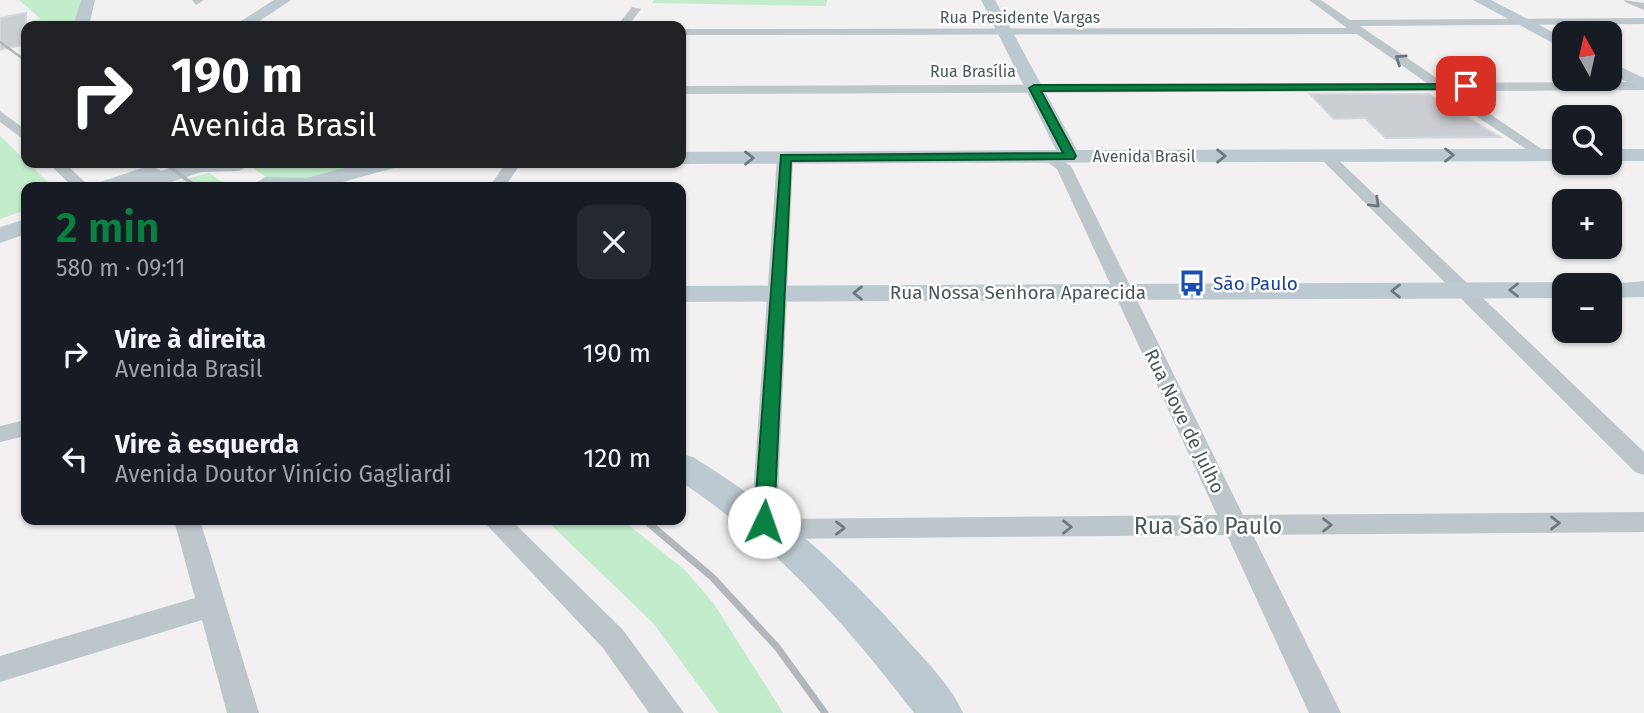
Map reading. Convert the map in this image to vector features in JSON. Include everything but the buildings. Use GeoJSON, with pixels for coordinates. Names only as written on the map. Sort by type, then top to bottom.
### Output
{"type":"FeatureCollection","features":[{"type":"Feature","properties":{"kind":"street"},"geometry":{"type":"LineString","coordinates":[[82,21],[88,0]]}},
{"type":"Feature","properties":{"kind":"street"},"geometry":{"type":"LineString","coordinates":[[249,21],[284,0]]}},
{"type":"Feature","properties":{"kind":"street"},"geometry":{"type":"LineString","coordinates":[[970,0],[1025,111]]}},
{"type":"Feature","properties":{"kind":"street"},"geometry":{"type":"LineString","coordinates":[[988,0],[1034,88],[1060,160]]}},
{"type":"Feature","properties":{"kind":"street"},"geometry":{"type":"LineString","coordinates":[[1314,0],[1541,155]]}},
{"type":"Feature","properties":{"kind":"street"},"geometry":{"type":"LineString","coordinates":[[1480,0],[1552,38]]}},
{"type":"Feature","properties":{"kind":"street"},"geometry":{"type":"LineString","coordinates":[[1629,0],[1644,7]]}},
{"type":"Feature","properties":{"kind":"street"},"geometry":{"type":"LineString","coordinates":[[626,21],[636,9]]}},
{"type":"Feature","properties":{"kind":"street"},"geometry":{"type":"LineString","coordinates":[[1347,23],[1644,21]]}},
{"type":"Feature","properties":{"kind":"street","name":"Rua Presidente Vargas"},"geometry":{"type":"LineString","coordinates":[[686,32],[1005,34],[1359,31]]}},
{"type":"Feature","properties":{"kind":"street"},"geometry":{"type":"LineString","coordinates":[[1622,73],[1644,85]]}},
{"type":"Feature","properties":{"kind":"street","name":"Rua Brasília"},"geometry":{"type":"LineString","coordinates":[[686,90],[1644,85]]}},
{"type":"Feature","properties":{"kind":"street"},"geometry":{"type":"LineString","coordinates":[[0,115],[21,133]]}},
{"type":"Feature","properties":{"kind":"street"},"geometry":{"type":"LineString","coordinates":[[1036,134],[1060,160]]}},
{"type":"Feature","properties":{"kind":"street","name":"Avenida Brasil"},"geometry":{"type":"LineString","coordinates":[[686,158],[1060,160],[1552,155]]}},
{"type":"Feature","properties":{"kind":"street"},"geometry":{"type":"LineString","coordinates":[[1622,155],[1644,155]]}},
{"type":"Feature","properties":{"kind":"street"},"geometry":{"type":"LineString","coordinates":[[1326,156],[1644,466]]}},
{"type":"Feature","properties":{"kind":"street"},"geometry":{"type":"LineString","coordinates":[[768,525],[776,294],[785,158]]}},
{"type":"Feature","properties":{"kind":"street","name":"Rua Nove de Julho"},"geometry":{"type":"LineString","coordinates":[[1060,160],[1325,713]]}},
{"type":"Feature","properties":{"kind":"street"},"geometry":{"type":"LineString","coordinates":[[61,168],[77,182]]}},
{"type":"Feature","properties":{"kind":"street"},"geometry":{"type":"LineString","coordinates":[[123,182],[163,168]]}},
{"type":"Feature","properties":{"kind":"street"},"geometry":{"type":"LineString","coordinates":[[151,182],[193,168]]}},
{"type":"Feature","properties":{"kind":"street"},"geometry":{"type":"LineString","coordinates":[[243,168],[263,182]]}},
{"type":"Feature","properties":{"kind":"street"},"geometry":{"type":"LineString","coordinates":[[315,182],[348,169]]}},
{"type":"Feature","properties":{"kind":"street"},"geometry":{"type":"LineString","coordinates":[[323,182],[348,169]]}},
{"type":"Feature","properties":{"kind":"street"},"geometry":{"type":"LineString","coordinates":[[0,225],[21,218]]}},
{"type":"Feature","properties":{"kind":"street"},"geometry":{"type":"LineString","coordinates":[[0,236],[21,228]]}},
{"type":"Feature","properties":{"kind":"street"},"geometry":{"type":"LineString","coordinates":[[1622,290],[1644,289]]}},
{"type":"Feature","properties":{"kind":"street","name":"Rua Nossa Senhora Aparecida"},"geometry":{"type":"LineString","coordinates":[[686,294],[1552,290]]}},
{"type":"Feature","properties":{"kind":"street"},"geometry":{"type":"LineString","coordinates":[[0,434],[21,429]]}},
{"type":"Feature","properties":{"kind":"street"},"geometry":{"type":"LineString","coordinates":[[686,469],[768,525],[818,573],[941,713]]}},
{"type":"Feature","properties":{"kind":"street","name":"Rua São Paulo"},"geometry":{"type":"LineString","coordinates":[[768,525],[1235,526],[1644,522]]}},
{"type":"Feature","properties":{"kind":"street"},"geometry":{"type":"LineString","coordinates":[[188,525],[243,713]]}},
{"type":"Feature","properties":{"kind":"street"},"geometry":{"type":"LineString","coordinates":[[500,525],[613,639],[668,713]]}},
{"type":"Feature","properties":{"kind":"street"},"geometry":{"type":"LineString","coordinates":[[0,669],[211,605]]}},
{"type":"Feature","properties":{"kind":"green space"},"geometry":{"type":"Polygon","coordinates":[[[19,0],[84,0],[75,21],[32,21],[41,19],[19,0]]]}},
{"type":"Feature","properties":{"kind":"green space"},"geometry":{"type":"Polygon","coordinates":[[[654,0],[827,0],[826,6],[652,3],[654,0]]]}},
{"type":"Feature","properties":{"kind":"green space"},"geometry":{"type":"Polygon","coordinates":[[[21,23],[21,32],[0,28],[21,23]]]}},
{"type":"Feature","properties":{"kind":"green space"},"geometry":{"type":"Polygon","coordinates":[[[0,136],[21,156],[21,168],[33,168],[48,182],[21,182],[21,212],[0,219],[0,136]]]}},
{"type":"Feature","properties":{"kind":"green space"},"geometry":{"type":"Polygon","coordinates":[[[254,168],[343,168],[311,180],[288,182],[267,178],[254,168]]]}},
{"type":"Feature","properties":{"kind":"green space"},"geometry":{"type":"Polygon","coordinates":[[[209,173],[222,182],[176,182],[209,173]]]}},
{"type":"Feature","properties":{"kind":"green space"},"geometry":{"type":"Polygon","coordinates":[[[551,525],[628,525],[685,570],[714,604],[783,713],[719,713],[653,623],[551,525]]]}},
{"type":"Feature","properties":{"kind":"railway"},"geometry":{"type":"LineString","coordinates":[[0,42],[21,57]]}},
{"type":"Feature","properties":{"kind":"railway"},"geometry":{"type":"LineString","coordinates":[[171,168],[190,182]]}},
{"type":"Feature","properties":{"kind":"railway"},"geometry":{"type":"LineString","coordinates":[[651,525],[712,577],[777,647],[825,713]]}},
{"type":"Feature","properties":{"kind":"place","name":"São Paulo"},"geometry":{"type":"Point","coordinates":[1192,283]}},
{"type":"Feature","properties":{"kind":"route"},"geometry":{"type":"LineString","coordinates":[[764,522],[785,158],[1070,156],[1034,88],[1466,86]]}}]}
